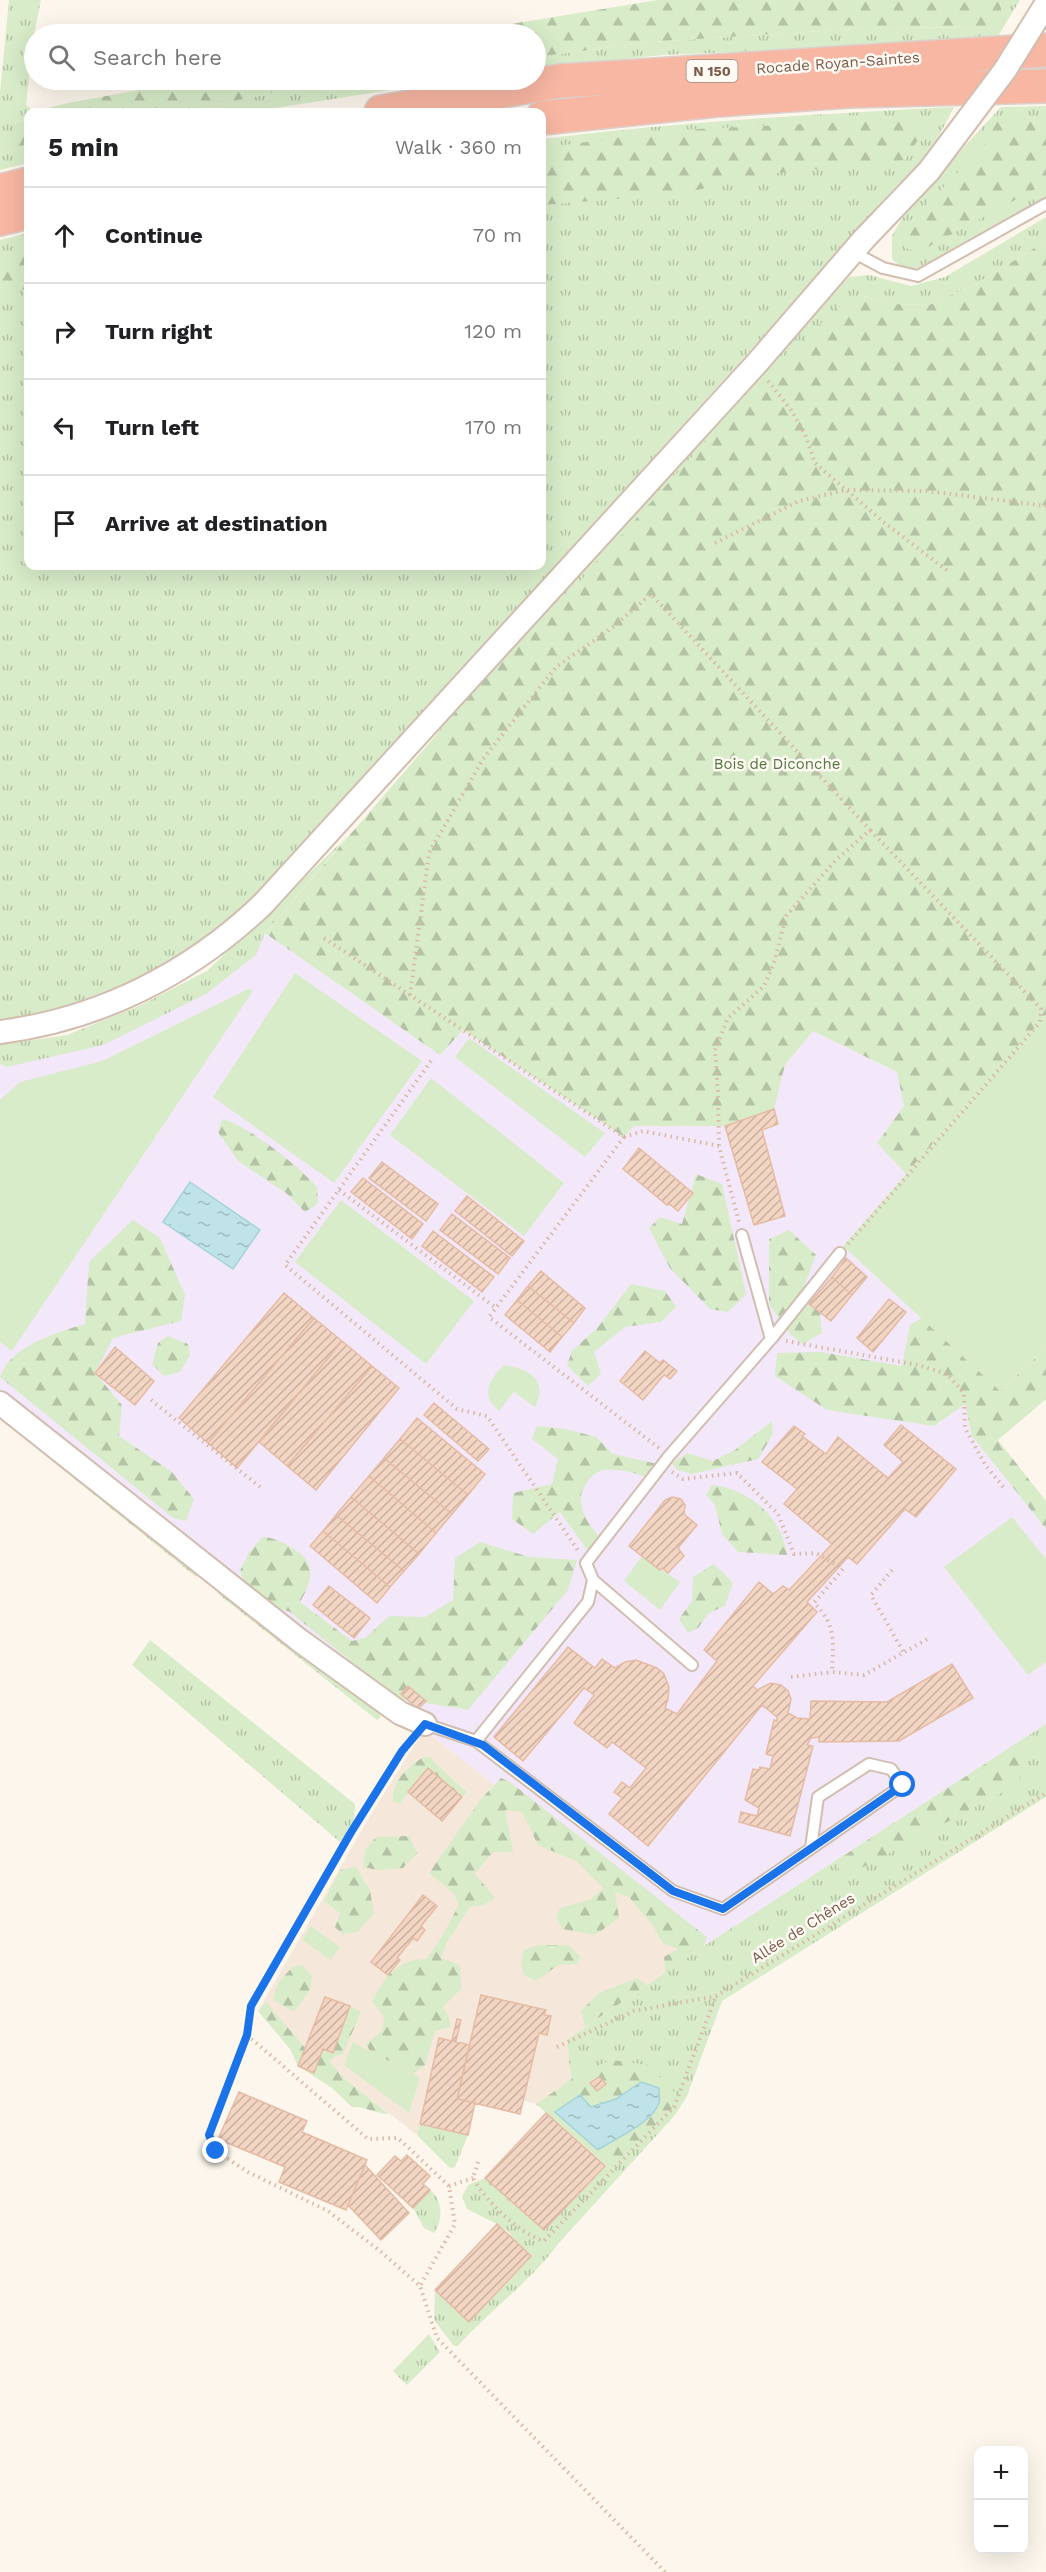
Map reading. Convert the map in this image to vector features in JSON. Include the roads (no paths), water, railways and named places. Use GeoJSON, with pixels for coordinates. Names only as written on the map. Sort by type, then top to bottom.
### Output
{"type":"FeatureCollection","features":[{"type":"Feature","properties":{"kind":"highway","name":"Rocade Royan-Saintes"},"geometry":{"type":"LineString","coordinates":[[546,83],[1046,50]]}},
{"type":"Feature","properties":{"kind":"highway","name":"Rocade Royan-Saintes"},"geometry":{"type":"LineString","coordinates":[[546,117],[717,100],[849,91],[1046,86]]}},
{"type":"Feature","properties":{"kind":"highway","name":"Rocade Royan-Saintes"},"geometry":{"type":"LineString","coordinates":[[404,108],[508,90]]}},
{"type":"Feature","properties":{"kind":"highway"},"geometry":{"type":"LineString","coordinates":[[0,191],[24,185]]}},
{"type":"Feature","properties":{"kind":"highway"},"geometry":{"type":"LineString","coordinates":[[0,219],[24,213]]}},
{"type":"Feature","properties":{"kind":"street"},"geometry":{"type":"LineString","coordinates":[[0,1032],[30,1029],[85,1015],[120,1000],[174,974],[237,930],[757,363],[853,252],[929,171],[1005,70],[1046,4]]}},
{"type":"Feature","properties":{"kind":"street"},"geometry":{"type":"LineString","coordinates":[[0,1403],[299,1640],[400,1713],[425,1724]]}},
{"type":"Feature","properties":{"kind":"lane"},"geometry":{"type":"LineString","coordinates":[[853,252],[883,268],[918,276],[1046,204]]}},
{"type":"Feature","properties":{"kind":"lane"},"geometry":{"type":"LineString","coordinates":[[742,1235],[771,1339]]}},
{"type":"Feature","properties":{"kind":"lane"},"geometry":{"type":"LineString","coordinates":[[692,1665],[593,1580],[586,1563],[669,1456],[771,1339],[840,1253]]}},
{"type":"Feature","properties":{"kind":"lane"},"geometry":{"type":"LineString","coordinates":[[476,1741],[588,1602],[593,1580]]}},
{"type":"Feature","properties":{"kind":"lane"},"geometry":{"type":"LineString","coordinates":[[425,1724],[476,1741],[673,1891],[723,1909],[903,1785],[891,1769],[869,1764],[818,1797],[811,1848]]}},
{"type":"Feature","properties":{"kind":"water"},"geometry":{"type":"Polygon","coordinates":[[[190,1182],[260,1230],[233,1269],[163,1222],[190,1182]]]}},
{"type":"Feature","properties":{"kind":"water"},"geometry":{"type":"Polygon","coordinates":[[[641,2082],[659,2088],[659,2103],[655,2111],[633,2130],[598,2150],[555,2112],[580,2095],[591,2107],[616,2099],[641,2082]]]}},
{"type":"Feature","properties":{"kind":"park label","name":"Bois de Diconche"},"geometry":{"type":"Point","coordinates":[777,764]}}]}
